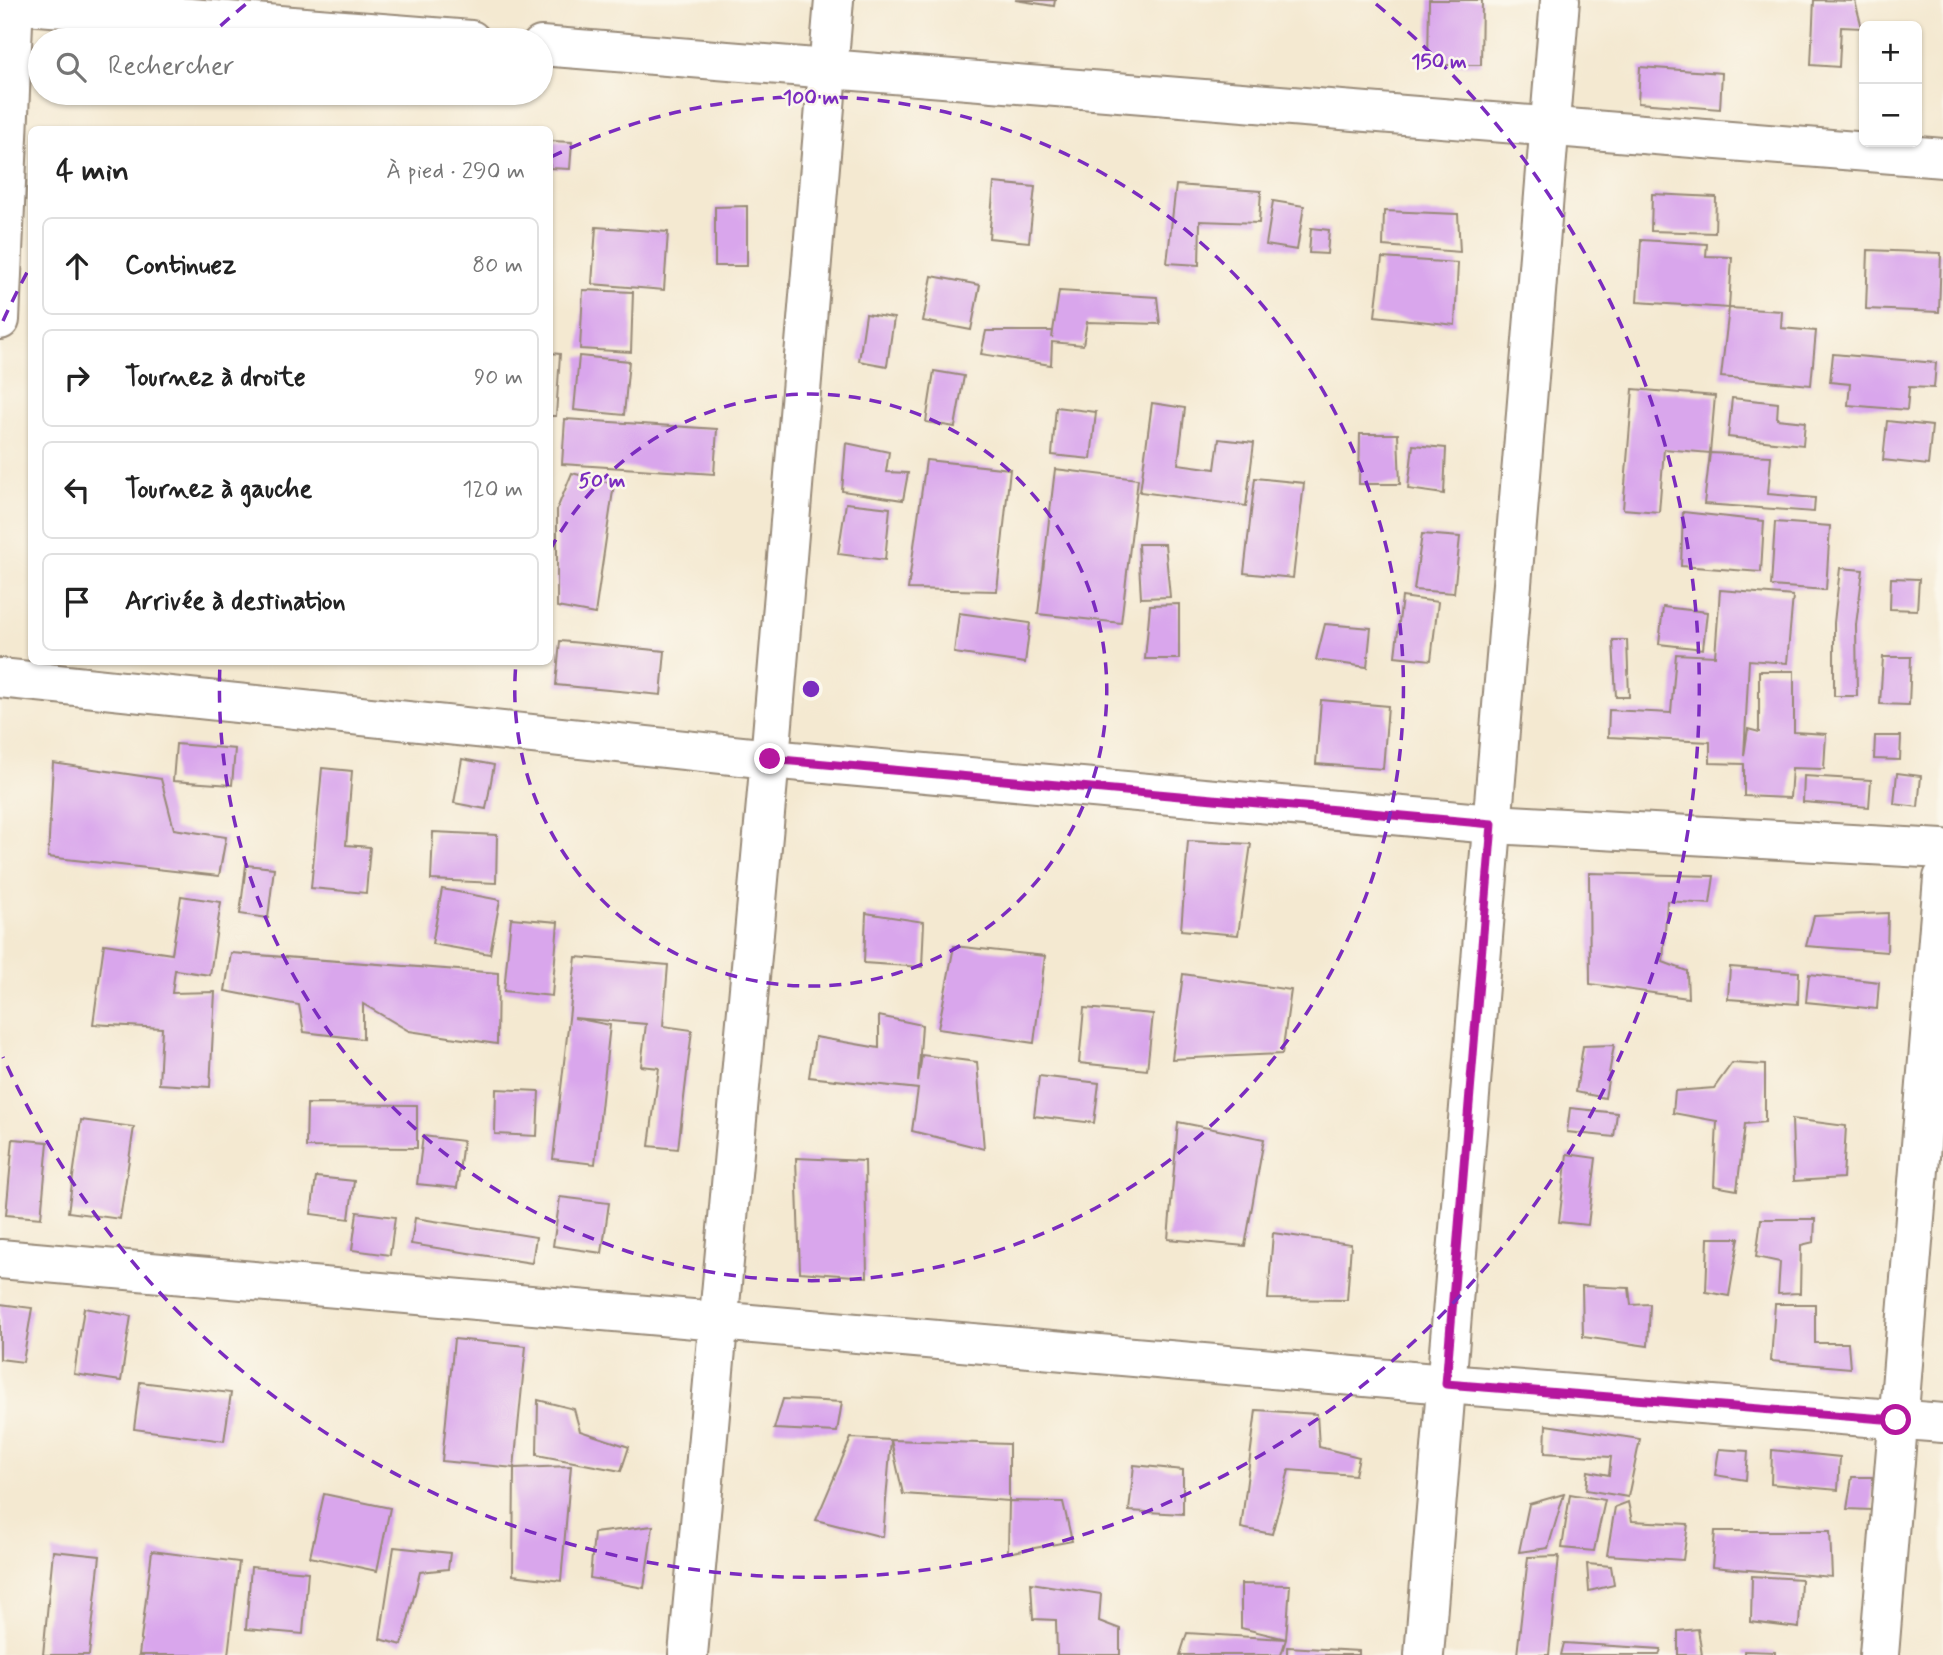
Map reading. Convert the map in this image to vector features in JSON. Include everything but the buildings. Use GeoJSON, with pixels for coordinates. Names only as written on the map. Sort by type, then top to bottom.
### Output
{"type":"FeatureCollection","features":[{"type":"Feature","properties":{"kind":"street"},"geometry":{"type":"LineString","coordinates":[[688,1655],[770,759],[834,0]]}},
{"type":"Feature","properties":{"kind":"street"},"geometry":{"type":"LineString","coordinates":[[1424,1655],[1560,0]]}},
{"type":"Feature","properties":{"kind":"street"},"geometry":{"type":"LineString","coordinates":[[0,320],[9,2],[325,28]]}},
{"type":"Feature","properties":{"kind":"street"},"geometry":{"type":"LineString","coordinates":[[553,47],[1943,158]]}},
{"type":"Feature","properties":{"kind":"street"},"geometry":{"type":"LineString","coordinates":[[0,678],[770,759],[1492,824],[1943,849]]}},
{"type":"Feature","properties":{"kind":"street"},"geometry":{"type":"LineString","coordinates":[[1879,1655],[1896,1420],[1943,878]]}},
{"type":"Feature","properties":{"kind":"street"},"geometry":{"type":"LineString","coordinates":[[0,1259],[1446,1384],[1943,1423]]}},
{"type":"Feature","properties":{"kind":"route"},"geometry":{"type":"LineString","coordinates":[[770,759],[1492,824],[1446,1384],[1896,1420]]}}]}
